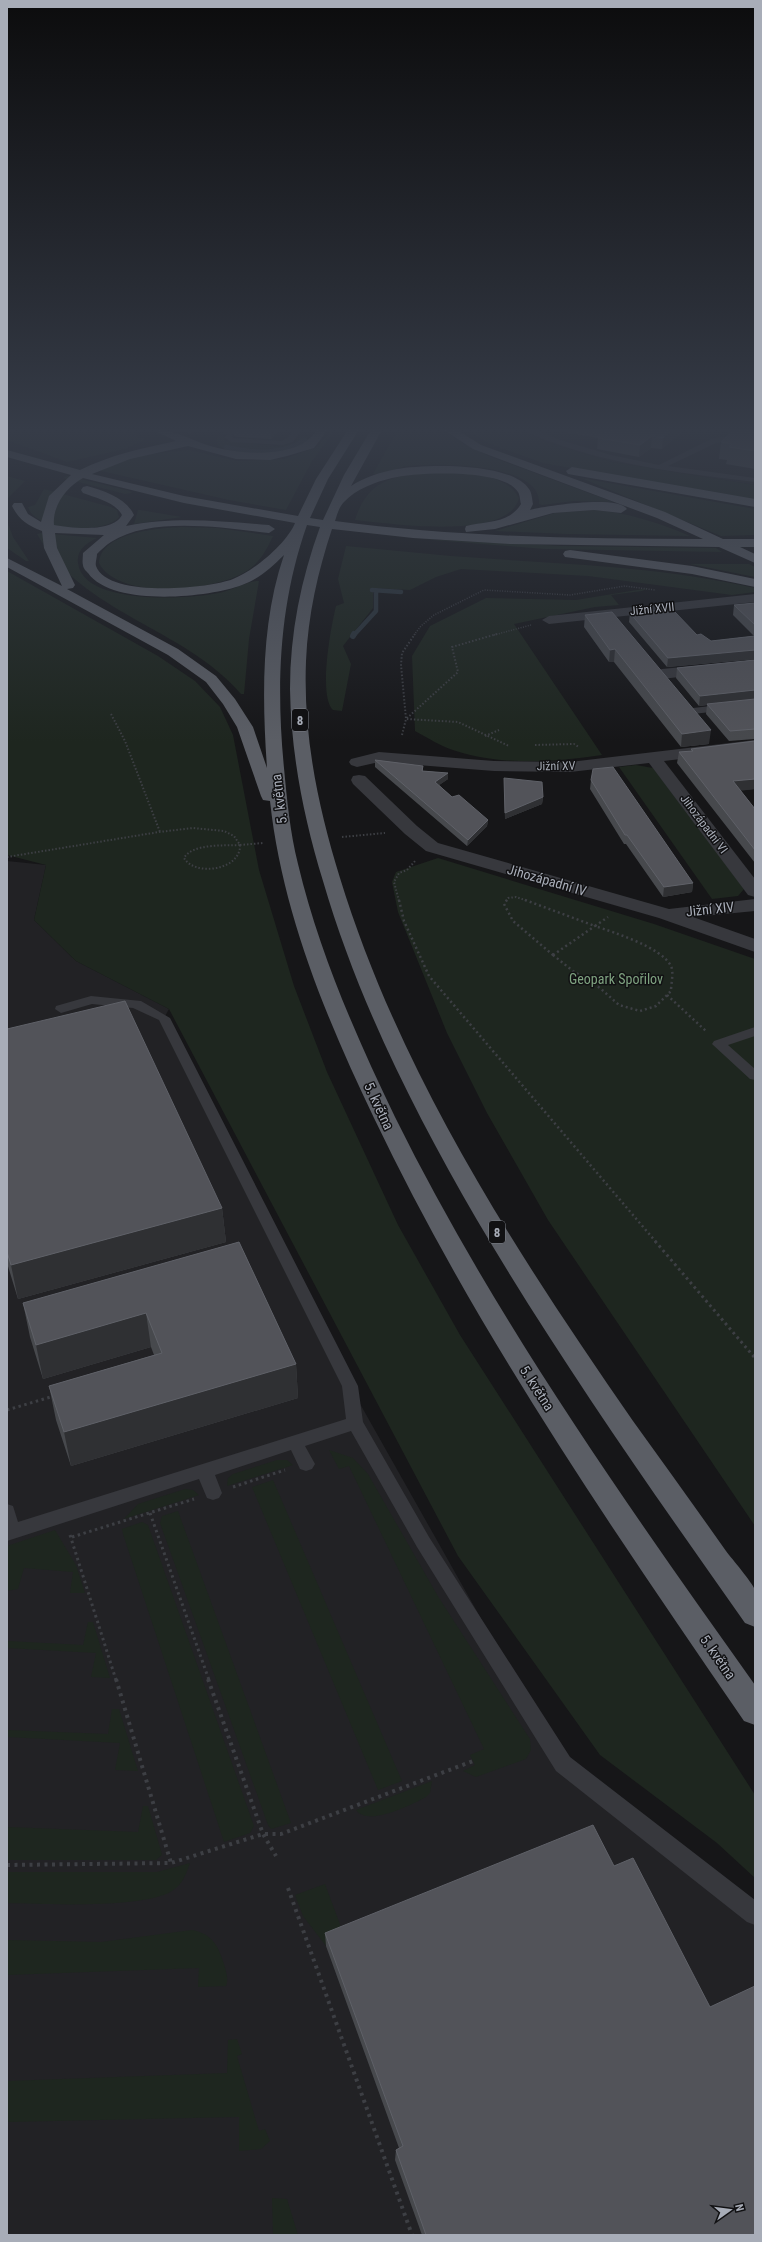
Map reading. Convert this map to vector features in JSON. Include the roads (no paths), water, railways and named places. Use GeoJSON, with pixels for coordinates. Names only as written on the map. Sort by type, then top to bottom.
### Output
{"type":"FeatureCollection","features":[{"type":"Feature","properties":{"kind":"highway"},"geometry":{"type":"LineString","coordinates":[[126,533],[109,538],[94,547],[88,559],[93,572],[106,582],[138,591],[169,593],[201,591],[232,584],[254,574],[286,550]]}},
{"type":"Feature","properties":{"kind":"highway","name":"5. května"},"geometry":{"type":"LineString","coordinates":[[301,533],[286,550],[278,610],[272,698],[276,776],[288,859],[310,937],[352,1048],[386,1121],[444,1232],[524,1367],[602,1488],[755,1711]]}},
{"type":"Feature","properties":{"kind":"highway"},"geometry":{"type":"LineString","coordinates":[[308,533],[438,546],[569,554],[690,556]]}},
{"type":"Feature","properties":{"kind":"highway","name":"8"},"geometry":{"type":"LineString","coordinates":[[324,533],[316,556],[301,629],[299,648],[299,697],[304,759],[313,811],[331,879],[373,995],[410,1077],[449,1150],[542,1307],[663,1485],[755,1614]]}},
{"type":"Feature","properties":{"kind":"highway"},"geometry":{"type":"LineString","coordinates":[[406,533],[457,537],[550,541],[755,543]]}},
{"type":"Feature","properties":{"kind":"highway"},"geometry":{"type":"LineString","coordinates":[[697,533],[755,558]]}},
{"type":"Feature","properties":{"kind":"highway"},"geometry":{"type":"LineString","coordinates":[[569,554],[706,572],[755,582]]}},
{"type":"Feature","properties":{"kind":"highway"},"geometry":{"type":"LineString","coordinates":[[720,557],[755,558]]}},
{"type":"Feature","properties":{"kind":"highway"},"geometry":{"type":"LineString","coordinates":[[7,562],[47,585],[102,612],[187,660],[211,679],[239,714],[253,744],[288,859]]}},
{"type":"Feature","properties":{"kind":"highway"},"geometry":{"type":"LineString","coordinates":[[44,566],[102,612]]}},
{"type":"Feature","properties":{"kind":"street","name":"Jižní XVII"},"geometry":{"type":"LineString","coordinates":[[549,620],[755,598]]}},
{"type":"Feature","properties":{"kind":"street"},"geometry":{"type":"LineString","coordinates":[[612,614],[622,626]]}},
{"type":"Feature","properties":{"kind":"street"},"geometry":{"type":"LineString","coordinates":[[652,662],[667,680],[755,664]]}},
{"type":"Feature","properties":{"kind":"street"},"geometry":{"type":"LineString","coordinates":[[697,717],[724,749]]}},
{"type":"Feature","properties":{"kind":"street","name":"Jižní XV"},"geometry":{"type":"LineString","coordinates":[[358,771],[379,757],[494,766],[570,767],[755,745]]}},
{"type":"Feature","properties":{"kind":"street","name":"Jihozápadni VI"},"geometry":{"type":"LineString","coordinates":[[653,757],[755,891]]}},
{"type":"Feature","properties":{"kind":"street","name":"Jihozápadní IV"},"geometry":{"type":"LineString","coordinates":[[358,771],[411,830],[432,847],[666,914],[755,946]]}},
{"type":"Feature","properties":{"kind":"street","name":"Jižní XIV"},"geometry":{"type":"LineString","coordinates":[[666,914],[755,905]]}},
{"type":"Feature","properties":{"kind":"lane"},"geometry":{"type":"LineString","coordinates":[[697,717],[755,704]]}},
{"type":"Feature","properties":{"kind":"lane"},"geometry":{"type":"LineString","coordinates":[[61,1009],[91,1000],[136,1004],[164,1018],[350,1386],[355,1423],[423,1542],[563,1764],[755,1914]]}},
{"type":"Feature","properties":{"kind":"lane"},"geometry":{"type":"LineString","coordinates":[[755,1031],[718,1044],[755,1076]]}},
{"type":"Feature","properties":{"kind":"lane"},"geometry":{"type":"LineString","coordinates":[[7,1511],[9,1532],[355,1423]]}},
{"type":"Feature","properties":{"kind":"lane"},"geometry":{"type":"LineString","coordinates":[[295,1442],[306,1464]]}},
{"type":"Feature","properties":{"kind":"lane"},"geometry":{"type":"LineString","coordinates":[[204,1470],[213,1493]]}},
{"type":"Feature","properties":{"kind":"waterway"},"geometry":{"type":"LineString","coordinates":[[372,590],[401,592]]}},
{"type":"Feature","properties":{"kind":"waterway"},"geometry":{"type":"LineString","coordinates":[[354,635],[376,611],[376,591]]}},
{"type":"Feature","properties":{"kind":"park label","name":"Geopark Spořilov"},"geometry":{"type":"Point","coordinates":[616,979]}}]}
